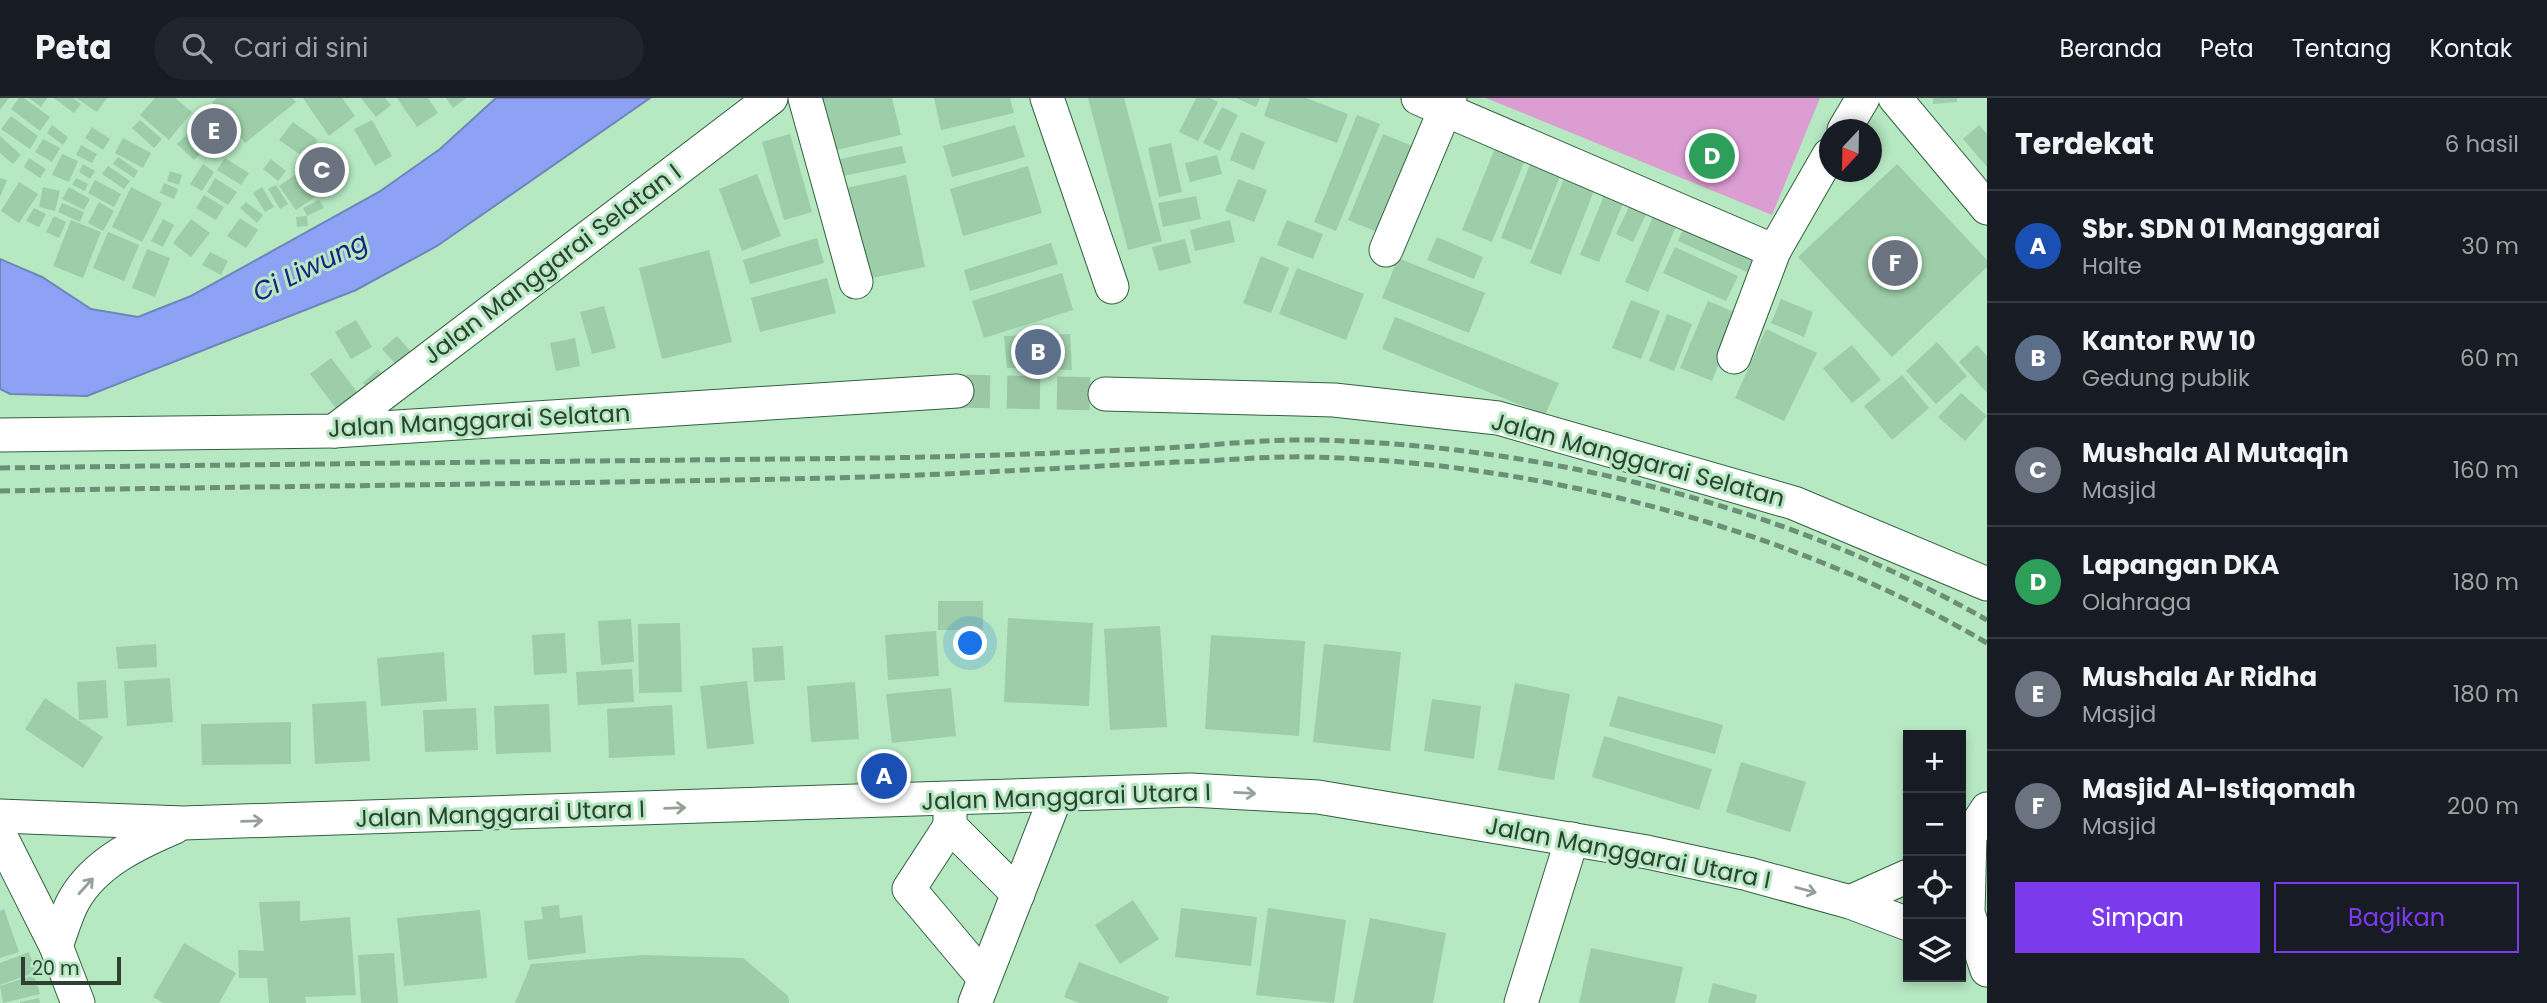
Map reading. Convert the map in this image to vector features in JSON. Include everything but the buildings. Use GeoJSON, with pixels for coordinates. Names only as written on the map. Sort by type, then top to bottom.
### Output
{"type":"FeatureCollection","features":[{"type":"Feature","properties":{"kind":"street","name":"Jalan Manggarai Selatan I"},"geometry":{"type":"LineString","coordinates":[[334,431],[771,98]]}},
{"type":"Feature","properties":{"kind":"street"},"geometry":{"type":"LineString","coordinates":[[805,98],[856,282]]}},
{"type":"Feature","properties":{"kind":"street"},"geometry":{"type":"LineString","coordinates":[[1047,98],[1112,287]]}},
{"type":"Feature","properties":{"kind":"street"},"geometry":{"type":"LineString","coordinates":[[1851,119],[1863,98]]}},
{"type":"Feature","properties":{"kind":"street"},"geometry":{"type":"LineString","coordinates":[[1895,98],[1987,208]]}},
{"type":"Feature","properties":{"kind":"street"},"geometry":{"type":"LineString","coordinates":[[1386,250],[1437,102],[1774,251]]}},
{"type":"Feature","properties":{"kind":"street"},"geometry":{"type":"LineString","coordinates":[[1734,357],[1774,251],[1819,172]]}},
{"type":"Feature","properties":{"kind":"street","name":"Jalan Manggarai Selatan"},"geometry":{"type":"LineString","coordinates":[[0,435],[334,431],[957,391]]}},
{"type":"Feature","properties":{"kind":"street","name":"Jalan Manggarai Selatan"},"geometry":{"type":"LineString","coordinates":[[1105,394],[1334,400],[1498,418],[1794,503],[1987,584]]}},
{"type":"Feature","properties":{"kind":"street","name":"Jalan Manggarai Utara I"},"geometry":{"type":"LineString","coordinates":[[0,816],[183,823],[950,813],[1056,796],[1190,790],[1318,797],[1572,838],[1748,874],[1850,902],[1903,922]]}},
{"type":"Feature","properties":{"kind":"street"},"geometry":{"type":"LineString","coordinates":[[980,990],[1056,796]]}},
{"type":"Feature","properties":{"kind":"street"},"geometry":{"type":"LineString","coordinates":[[980,990],[909,889],[950,813],[1018,894]]}},
{"type":"Feature","properties":{"kind":"street"},"geometry":{"type":"LineString","coordinates":[[56,946],[75,899],[98,873],[127,847],[183,823]]}},
{"type":"Feature","properties":{"kind":"street"},"geometry":{"type":"LineString","coordinates":[[1973,829],[1968,913],[1987,970]]}},
{"type":"Feature","properties":{"kind":"street"},"geometry":{"type":"LineString","coordinates":[[0,835],[12,876],[56,946],[78,1003]]}},
{"type":"Feature","properties":{"kind":"street"},"geometry":{"type":"LineString","coordinates":[[1521,1003],[1572,838]]}},
{"type":"Feature","properties":{"kind":"street"},"geometry":{"type":"LineString","coordinates":[[1850,902],[1903,878]]}},
{"type":"Feature","properties":{"kind":"street"},"geometry":{"type":"LineString","coordinates":[[1966,962],[1987,978]]}},
{"type":"Feature","properties":{"kind":"shaded area"},"geometry":{"type":"Polygon","coordinates":[[[1486,98],[1820,98],[1772,215],[1486,98]]]}},
{"type":"Feature","properties":{"kind":"water","name":"Ci Liwung"},"geometry":{"type":"Polygon","coordinates":[[[496,98],[650,98],[437,246],[356,290],[87,396],[10,394],[0,389],[0,259],[42,277],[91,309],[138,317],[191,296],[379,192],[440,149],[496,98]]]}},
{"type":"Feature","properties":{"kind":"tunnel"},"geometry":{"type":"LineString","coordinates":[[957,391],[1105,394]]}},
{"type":"Feature","properties":{"kind":"railway"},"geometry":{"type":"LineString","coordinates":[[0,468],[882,458],[1166,448],[1299,440],[1404,445],[1491,455],[1578,470],[1663,490],[1748,515],[1830,545],[1910,580],[1987,620]]}},
{"type":"Feature","properties":{"kind":"railway"},"geometry":{"type":"LineString","coordinates":[[0,491],[832,478],[1276,457],[1395,461],[1571,487],[1660,508],[1831,566],[1911,602],[1987,643]]}},
{"type":"Feature","properties":{"kind":"place","name":"Mushala Ar Ridha"},"geometry":{"type":"Point","coordinates":[214,131]}},
{"type":"Feature","properties":{"kind":"place","name":"Lapangan DKA"},"geometry":{"type":"Point","coordinates":[1712,156]}},
{"type":"Feature","properties":{"kind":"place","name":"Mushala Al Mutaqin"},"geometry":{"type":"Point","coordinates":[322,170]}},
{"type":"Feature","properties":{"kind":"place","name":"Masjid Al-Istiqomah"},"geometry":{"type":"Point","coordinates":[1895,263]}},
{"type":"Feature","properties":{"kind":"place","name":"Kantor RW 10"},"geometry":{"type":"Point","coordinates":[1038,352]}},
{"type":"Feature","properties":{"kind":"place","name":"Sbr. SDN 01 Manggarai"},"geometry":{"type":"Point","coordinates":[884,776]}}]}
